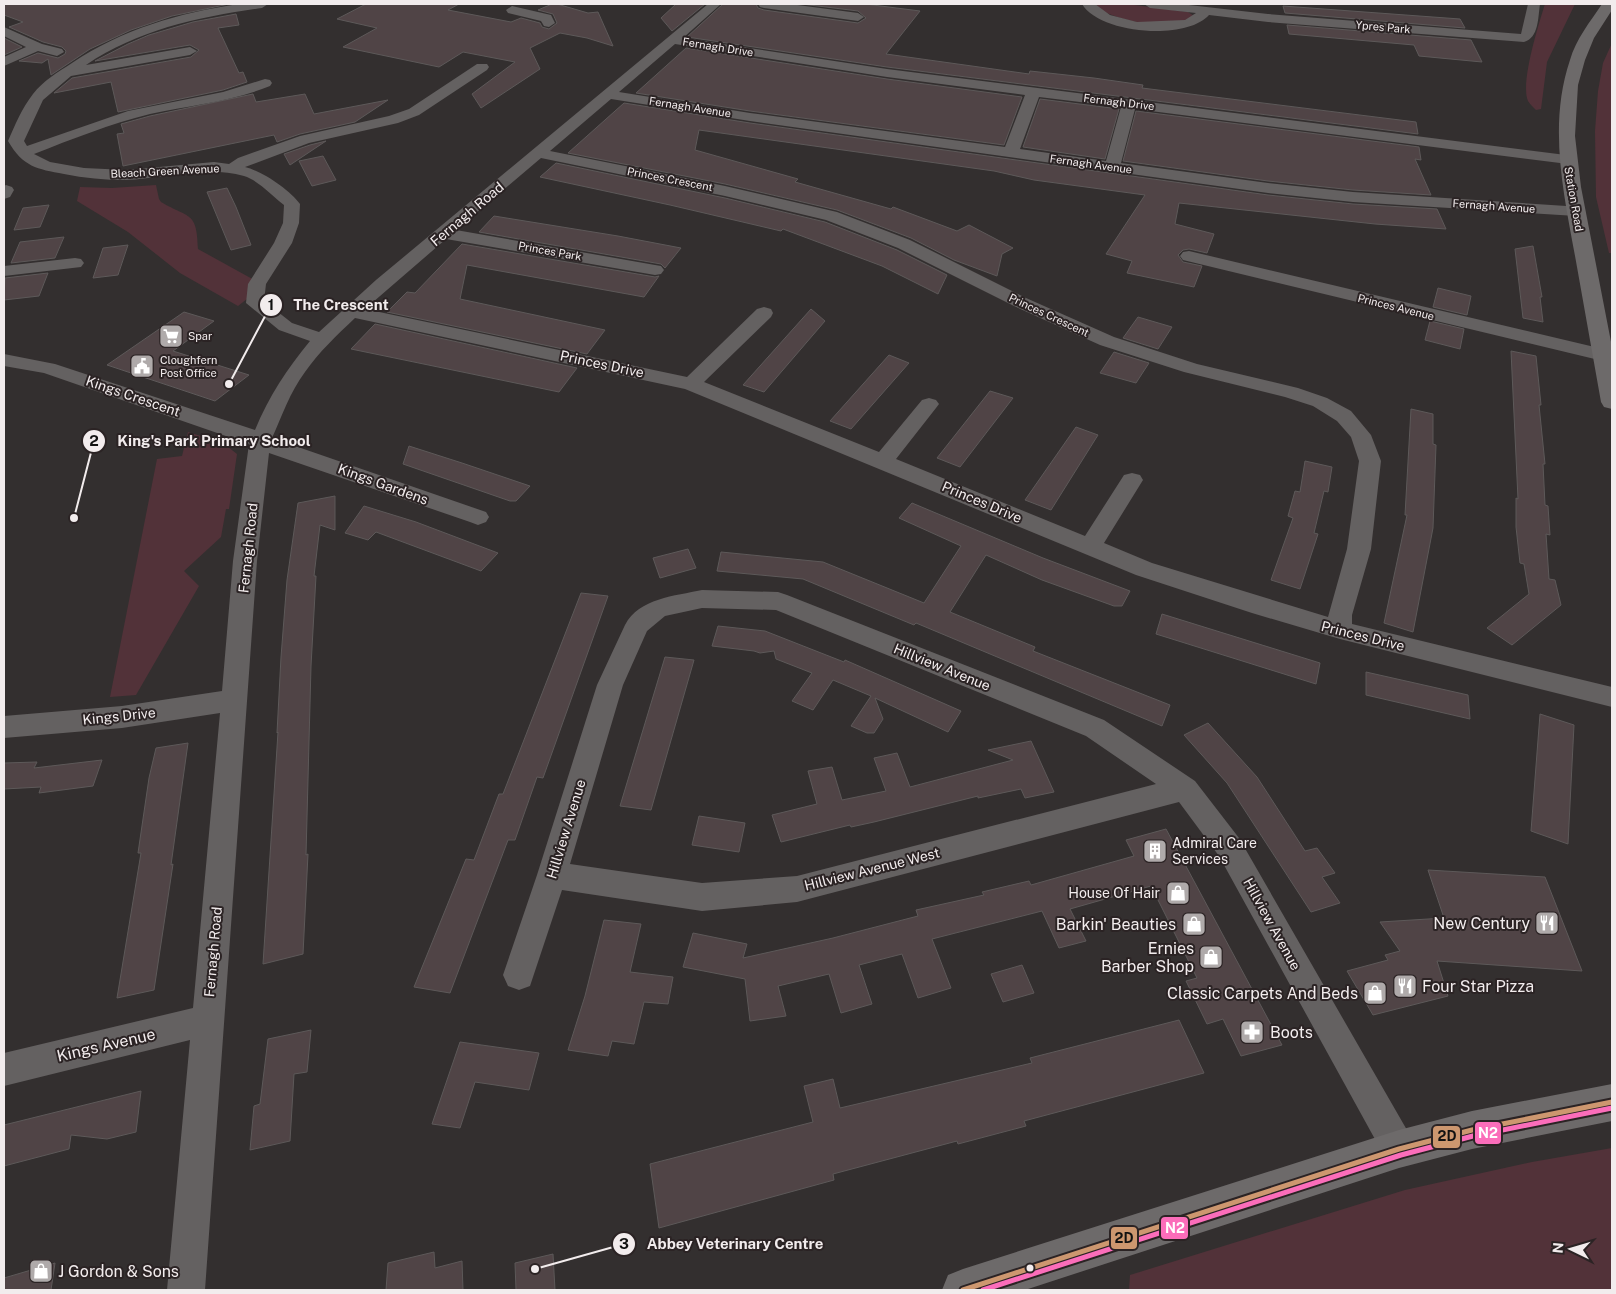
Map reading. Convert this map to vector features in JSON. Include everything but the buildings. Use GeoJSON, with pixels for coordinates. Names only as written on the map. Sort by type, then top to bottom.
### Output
{"type":"FeatureCollection","features":[{"type":"Feature","properties":{"kind":"main road","name":"Station Road"},"geometry":{"type":"LineString","coordinates":[[1609,4],[1592,30],[1577,60],[1566,120],[1568,159],[1576,211],[1612,402]]}},
{"type":"Feature","properties":{"kind":"main road"},"geometry":{"type":"LineString","coordinates":[[963,1290],[1399,1150],[1472,1130],[1612,1102]]}},
{"type":"Feature","properties":{"kind":"street"},"geometry":{"type":"LineString","coordinates":[[262,4],[192,14],[156,24],[124,36],[97,50],[38,96],[26,117],[16,141],[23,153],[117,118],[152,109],[237,94],[264,83]]}},
{"type":"Feature","properties":{"kind":"street"},"geometry":{"type":"LineString","coordinates":[[525,4],[508,12],[546,18],[549,23]]}},
{"type":"Feature","properties":{"kind":"street","name":"Fernagh Road"},"geometry":{"type":"LineString","coordinates":[[186,1290],[245,561],[260,442],[278,400],[296,370],[323,338],[351,312],[715,4]]}},
{"type":"Feature","properties":{"kind":"street"},"geometry":{"type":"LineString","coordinates":[[764,4],[858,17]]}},
{"type":"Feature","properties":{"kind":"street"},"geometry":{"type":"LineString","coordinates":[[1088,4],[1104,17],[1119,23],[1139,26],[1181,24],[1197,20],[1206,11]]}},
{"type":"Feature","properties":{"kind":"street","name":"Ypres Park"},"geometry":{"type":"LineString","coordinates":[[1150,4],[1206,11],[1524,38],[1528,35],[1534,4]]}},
{"type":"Feature","properties":{"kind":"street"},"geometry":{"type":"LineString","coordinates":[[4,31],[37,47],[56,52]]}},
{"type":"Feature","properties":{"kind":"street","name":"Fernagh Drive"},"geometry":{"type":"LineString","coordinates":[[672,40],[887,73],[1568,159]]}},
{"type":"Feature","properties":{"kind":"street"},"geometry":{"type":"LineString","coordinates":[[4,62],[37,47]]}},
{"type":"Feature","properties":{"kind":"street"},"geometry":{"type":"LineString","coordinates":[[65,74],[190,51]]}},
{"type":"Feature","properties":{"kind":"street","name":"Bleach Green Avenue"},"geometry":{"type":"LineString","coordinates":[[232,169],[244,161],[305,139],[393,120],[414,112],[488,68],[467,64]]}},
{"type":"Feature","properties":{"kind":"street"},"geometry":{"type":"LineString","coordinates":[[1011,153],[1034,91]]}},
{"type":"Feature","properties":{"kind":"street","name":"Fernagh Avenue"},"geometry":{"type":"LineString","coordinates":[[608,94],[750,116],[1268,188],[1343,196],[1576,211]]}},
{"type":"Feature","properties":{"kind":"street"},"geometry":{"type":"LineString","coordinates":[[1112,166],[1130,103]]}},
{"type":"Feature","properties":{"kind":"street","name":"Bleach Green Avenue"},"geometry":{"type":"LineString","coordinates":[[23,153],[31,160],[46,166],[84,173],[126,175],[214,167],[250,173],[261,179],[292,204],[291,223],[283,243],[257,284],[255,303],[284,328],[305,335],[323,338]]}},
{"type":"Feature","properties":{"kind":"street","name":"Princes Crescent"},"geometry":{"type":"LineString","coordinates":[[539,153],[726,191],[832,216],[904,244],[1082,331],[1191,368],[1291,392],[1320,402],[1344,416],[1361,435],[1370,461],[1359,549],[1340,615],[1340,630]]}},
{"type":"Feature","properties":{"kind":"street","name":"Princes Park"},"geometry":{"type":"LineString","coordinates":[[444,233],[655,270]]}},
{"type":"Feature","properties":{"kind":"street","name":"Princes Avenue"},"geometry":{"type":"LineString","coordinates":[[1189,256],[1603,356]]}},
{"type":"Feature","properties":{"kind":"street"},"geometry":{"type":"LineString","coordinates":[[4,271],[75,262]]}},
{"type":"Feature","properties":{"kind":"street","name":"Princes Drive"},"geometry":{"type":"LineString","coordinates":[[351,312],[691,384],[884,461],[1144,569],[1260,607],[1340,630],[1612,697]]}},
{"type":"Feature","properties":{"kind":"street"},"geometry":{"type":"LineString","coordinates":[[691,384],[764,313]]}},
{"type":"Feature","properties":{"kind":"street","name":"Kings Crescent"},"geometry":{"type":"LineString","coordinates":[[4,360],[48,368],[249,435],[260,442]]}},
{"type":"Feature","properties":{"kind":"street"},"geometry":{"type":"LineString","coordinates":[[884,461],[929,404]]}},
{"type":"Feature","properties":{"kind":"street","name":"Kings Gardens"},"geometry":{"type":"LineString","coordinates":[[260,442],[478,517]]}},
{"type":"Feature","properties":{"kind":"street"},"geometry":{"type":"LineString","coordinates":[[1090,547],[1132,480]]}},
{"type":"Feature","properties":{"kind":"street","name":"Hillview Avenue"},"geometry":{"type":"LineString","coordinates":[[519,975],[610,685],[637,625],[658,608],[702,599],[778,602],[1095,728],[1185,789],[1229,847],[1399,1150]]}},
{"type":"Feature","properties":{"kind":"street","name":"Kings Drive"},"geometry":{"type":"LineString","coordinates":[[4,727],[122,717],[234,700]]}},
{"type":"Feature","properties":{"kind":"street","name":"Hillview Avenue West"},"geometry":{"type":"LineString","coordinates":[[552,874],[702,897],[797,889],[1185,789]]}},
{"type":"Feature","properties":{"kind":"street","name":"Kings Avenue"},"geometry":{"type":"LineString","coordinates":[[4,1069],[208,1020]]}},
{"type":"Feature","properties":{"kind":"shaded area"},"geometry":{"type":"Polygon","coordinates":[[[1095,4],[1127,4],[1188,12],[1194,16],[1185,22],[1173,24],[1144,24],[1116,17],[1095,7],[1095,4]]]}},
{"type":"Feature","properties":{"kind":"shaded area"},"geometry":{"type":"Polygon","coordinates":[[[1545,4],[1575,4],[1547,62],[1541,109],[1536,110],[1528,101],[1526,81],[1531,53],[1545,4]]]}},
{"type":"Feature","properties":{"kind":"shaded area"},"geometry":{"type":"Polygon","coordinates":[[[1612,43],[1612,253],[1609,253],[1596,197],[1595,131],[1598,91],[1603,63],[1612,43]]]}},
{"type":"Feature","properties":{"kind":"shaded area"},"geometry":{"type":"Polygon","coordinates":[[[156,185],[161,202],[185,214],[194,222],[198,249],[256,281],[252,295],[238,306],[180,273],[128,232],[77,201],[80,187],[112,188],[156,185]]]}},
{"type":"Feature","properties":{"kind":"shaded area"},"geometry":{"type":"Polygon","coordinates":[[[188,432],[223,443],[237,454],[229,509],[226,509],[221,537],[184,571],[199,586],[136,695],[110,697],[157,459],[182,456],[188,432]]]}},
{"type":"Feature","properties":{"kind":"shaded area"},"geometry":{"type":"Polygon","coordinates":[[[1612,1148],[1612,1290],[1129,1290],[1130,1275],[1405,1190],[1532,1162],[1612,1148]]]}},
{"type":"Feature","properties":{"kind":"transit line","name":"2D"},"geometry":{"type":"LineString","coordinates":[[963,1290],[1399,1149],[1472,1130],[1612,1102]]}},
{"type":"Feature","properties":{"kind":"transit line","name":"N2"},"geometry":{"type":"LineString","coordinates":[[983,1290],[1401,1155],[1473,1136],[1612,1108]]}},
{"type":"Feature","properties":{"kind":"place","name":"Spar"},"geometry":{"type":"Point","coordinates":[171,336]}},
{"type":"Feature","properties":{"kind":"place","name":"Cloughfern Post Office"},"geometry":{"type":"Point","coordinates":[142,366]}},
{"type":"Feature","properties":{"kind":"place","name":"The Crescent"},"geometry":{"type":"Point","coordinates":[229,384]}},
{"type":"Feature","properties":{"kind":"place","name":"King's Park Primary School"},"geometry":{"type":"Point","coordinates":[74,518]}},
{"type":"Feature","properties":{"kind":"place","name":"Admiral Care Services"},"geometry":{"type":"Point","coordinates":[1155,851]}},
{"type":"Feature","properties":{"kind":"place","name":"House Of Hair"},"geometry":{"type":"Point","coordinates":[1178,893]}},
{"type":"Feature","properties":{"kind":"place","name":"New Century"},"geometry":{"type":"Point","coordinates":[1547,923]}},
{"type":"Feature","properties":{"kind":"place","name":"Barkin' Beauties"},"geometry":{"type":"Point","coordinates":[1194,924]}},
{"type":"Feature","properties":{"kind":"place","name":"Ernies Barber Shop"},"geometry":{"type":"Point","coordinates":[1211,957]}},
{"type":"Feature","properties":{"kind":"place","name":"Four Star Pizza"},"geometry":{"type":"Point","coordinates":[1405,986]}},
{"type":"Feature","properties":{"kind":"place","name":"Classic Carpets And Beds"},"geometry":{"type":"Point","coordinates":[1375,993]}},
{"type":"Feature","properties":{"kind":"place","name":"Boots"},"geometry":{"type":"Point","coordinates":[1252,1032]}},
{"type":"Feature","properties":{"kind":"place","name":"Abbey Veterinary Centre"},"geometry":{"type":"Point","coordinates":[535,1269]}},
{"type":"Feature","properties":{"kind":"place","name":"J Gordon & Sons"},"geometry":{"type":"Point","coordinates":[41,1271]}}]}
